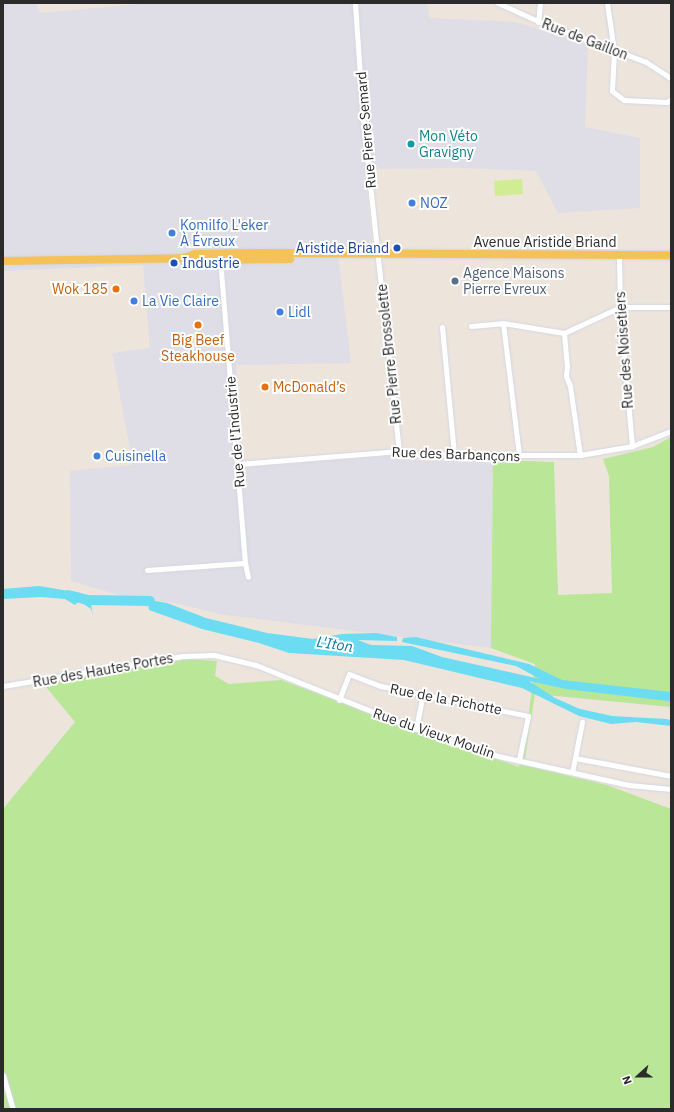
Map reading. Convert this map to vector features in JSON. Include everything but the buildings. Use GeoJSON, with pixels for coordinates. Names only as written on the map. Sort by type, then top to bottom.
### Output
{"type":"FeatureCollection","features":[{"type":"Feature","properties":{"kind":"main road","name":"Avenue Aristide Briand"},"geometry":{"type":"LineString","coordinates":[[3,261],[418,255],[671,255]]}},
{"type":"Feature","properties":{"kind":"street","name":"Rue Pierre Semard"},"geometry":{"type":"LineString","coordinates":[[355,3],[363,120],[379,256]]}},
{"type":"Feature","properties":{"kind":"street","name":"Rue de Gaillon"},"geometry":{"type":"LineString","coordinates":[[498,3],[538,22],[646,62],[671,78]]}},
{"type":"Feature","properties":{"kind":"street"},"geometry":{"type":"LineString","coordinates":[[538,22],[540,3]]}},
{"type":"Feature","properties":{"kind":"street"},"geometry":{"type":"LineString","coordinates":[[607,3],[614,51],[612,91],[624,100],[667,102],[671,98]]}},
{"type":"Feature","properties":{"kind":"street","name":"Rue des Noisetiers"},"geometry":{"type":"LineString","coordinates":[[619,255],[620,306],[632,446]]}},
{"type":"Feature","properties":{"kind":"street","name":"Rue Pierre Brossolette"},"geometry":{"type":"LineString","coordinates":[[379,256],[399,451]]}},
{"type":"Feature","properties":{"kind":"street","name":"Rue de l'Industrie"},"geometry":{"type":"LineString","coordinates":[[220,257],[245,563],[248,577]]}},
{"type":"Feature","properties":{"kind":"street"},"geometry":{"type":"LineString","coordinates":[[471,326],[503,323],[564,333],[620,306],[671,307]]}},
{"type":"Feature","properties":{"kind":"street"},"geometry":{"type":"LineString","coordinates":[[503,323],[519,456]]}},
{"type":"Feature","properties":{"kind":"street"},"geometry":{"type":"LineString","coordinates":[[442,327],[454,454]]}},
{"type":"Feature","properties":{"kind":"street"},"geometry":{"type":"LineString","coordinates":[[564,333],[567,366],[566,376],[570,386],[580,455]]}},
{"type":"Feature","properties":{"kind":"street","name":"Rue des Barbançons"},"geometry":{"type":"LineString","coordinates":[[238,464],[399,451],[420,455],[580,455],[632,446],[671,431]]}},
{"type":"Feature","properties":{"kind":"street"},"geometry":{"type":"LineString","coordinates":[[147,570],[245,563]]}},
{"type":"Feature","properties":{"kind":"street","name":"Rue des Hautes Portes"},"geometry":{"type":"LineString","coordinates":[[3,686],[203,654]]}},
{"type":"Feature","properties":{"kind":"street","name":"Rue du Vieux Moulin"},"geometry":{"type":"LineString","coordinates":[[203,654],[256,665],[339,700],[416,729],[519,760],[629,785],[671,789]]}},
{"type":"Feature","properties":{"kind":"street","name":"Rue de la Pichotte"},"geometry":{"type":"LineString","coordinates":[[339,700],[349,674],[381,686],[528,716],[519,760]]}},
{"type":"Feature","properties":{"kind":"street"},"geometry":{"type":"LineString","coordinates":[[416,729],[424,694]]}},
{"type":"Feature","properties":{"kind":"street"},"geometry":{"type":"LineString","coordinates":[[572,772],[582,722]]}},
{"type":"Feature","properties":{"kind":"street"},"geometry":{"type":"LineString","coordinates":[[575,758],[671,776]]}},
{"type":"Feature","properties":{"kind":"street"},"geometry":{"type":"LineString","coordinates":[[3,1075],[13,1109]]}},
{"type":"Feature","properties":{"kind":"shaded area"},"geometry":{"type":"Polygon","coordinates":[[[3,3],[37,3],[40,13],[151,3],[427,3],[429,18],[515,22],[588,44],[585,127],[640,138],[640,208],[558,213],[536,171],[462,168],[365,169],[372,248],[337,247],[351,363],[236,365],[243,468],[387,456],[420,461],[493,460],[491,648],[219,614],[176,603],[122,596],[71,581],[70,471],[133,465],[112,353],[150,348],[143,265],[3,271],[3,3]]]}},
{"type":"Feature","properties":{"kind":"green space"},"geometry":{"type":"Polygon","coordinates":[[[522,179],[523,194],[495,196],[494,181],[522,179]]]}},
{"type":"Feature","properties":{"kind":"green space"},"geometry":{"type":"Polygon","coordinates":[[[671,437],[671,707],[535,694],[524,765],[607,785],[671,809],[671,1109],[3,1109],[3,809],[75,722],[42,682],[188,659],[217,661],[215,676],[229,684],[281,680],[519,767],[528,720],[535,664],[491,648],[493,460],[554,462],[558,595],[612,593],[609,476],[603,459],[653,447],[671,437]]]}},
{"type":"Feature","properties":{"kind":"water"},"geometry":{"type":"Polygon","coordinates":[[[39,586],[81,593],[82,599],[89,595],[93,615],[91,609],[79,601],[75,605],[65,599],[41,597],[3,599],[3,589],[39,586]]]}},
{"type":"Feature","properties":{"kind":"water"},"geometry":{"type":"Polygon","coordinates":[[[137,598],[167,603],[206,618],[267,633],[313,639],[342,634],[376,633],[397,637],[397,641],[358,640],[371,645],[412,646],[442,657],[540,679],[516,666],[402,642],[403,638],[416,637],[529,664],[562,680],[671,692],[671,701],[668,701],[566,689],[529,681],[555,698],[580,709],[612,716],[666,719],[671,720],[671,726],[636,722],[611,724],[579,716],[522,688],[404,660],[289,653],[259,643],[202,629],[149,610],[148,604],[137,603],[137,598]]]}},
{"type":"Feature","properties":{"kind":"waterway","name":"L'Iton"},"geometry":{"type":"LineString","coordinates":[[68,595],[88,600],[150,601]]}},
{"type":"Feature","properties":{"kind":"place","name":"Mon Véto Gravigny"},"geometry":{"type":"Point","coordinates":[411,144]}},
{"type":"Feature","properties":{"kind":"place","name":"NOZ"},"geometry":{"type":"Point","coordinates":[412,203]}},
{"type":"Feature","properties":{"kind":"place","name":"Komilfo L'eker À Évreux"},"geometry":{"type":"Point","coordinates":[172,233]}},
{"type":"Feature","properties":{"kind":"place","name":"Aristide Briand"},"geometry":{"type":"Point","coordinates":[397,248]}},
{"type":"Feature","properties":{"kind":"place","name":"Industrie"},"geometry":{"type":"Point","coordinates":[174,263]}},
{"type":"Feature","properties":{"kind":"place","name":"Agence Maisons Pierre Evreux"},"geometry":{"type":"Point","coordinates":[455,281]}},
{"type":"Feature","properties":{"kind":"place","name":"Wok 185"},"geometry":{"type":"Point","coordinates":[116,289]}},
{"type":"Feature","properties":{"kind":"place","name":"La Vie Claire"},"geometry":{"type":"Point","coordinates":[134,301]}},
{"type":"Feature","properties":{"kind":"place","name":"Lidl"},"geometry":{"type":"Point","coordinates":[280,312]}},
{"type":"Feature","properties":{"kind":"place","name":"Big Beef Steakhouse"},"geometry":{"type":"Point","coordinates":[198,325]}},
{"type":"Feature","properties":{"kind":"place","name":"McDonald’s"},"geometry":{"type":"Point","coordinates":[265,387]}},
{"type":"Feature","properties":{"kind":"place","name":"Cuisinella"},"geometry":{"type":"Point","coordinates":[97,456]}}]}
